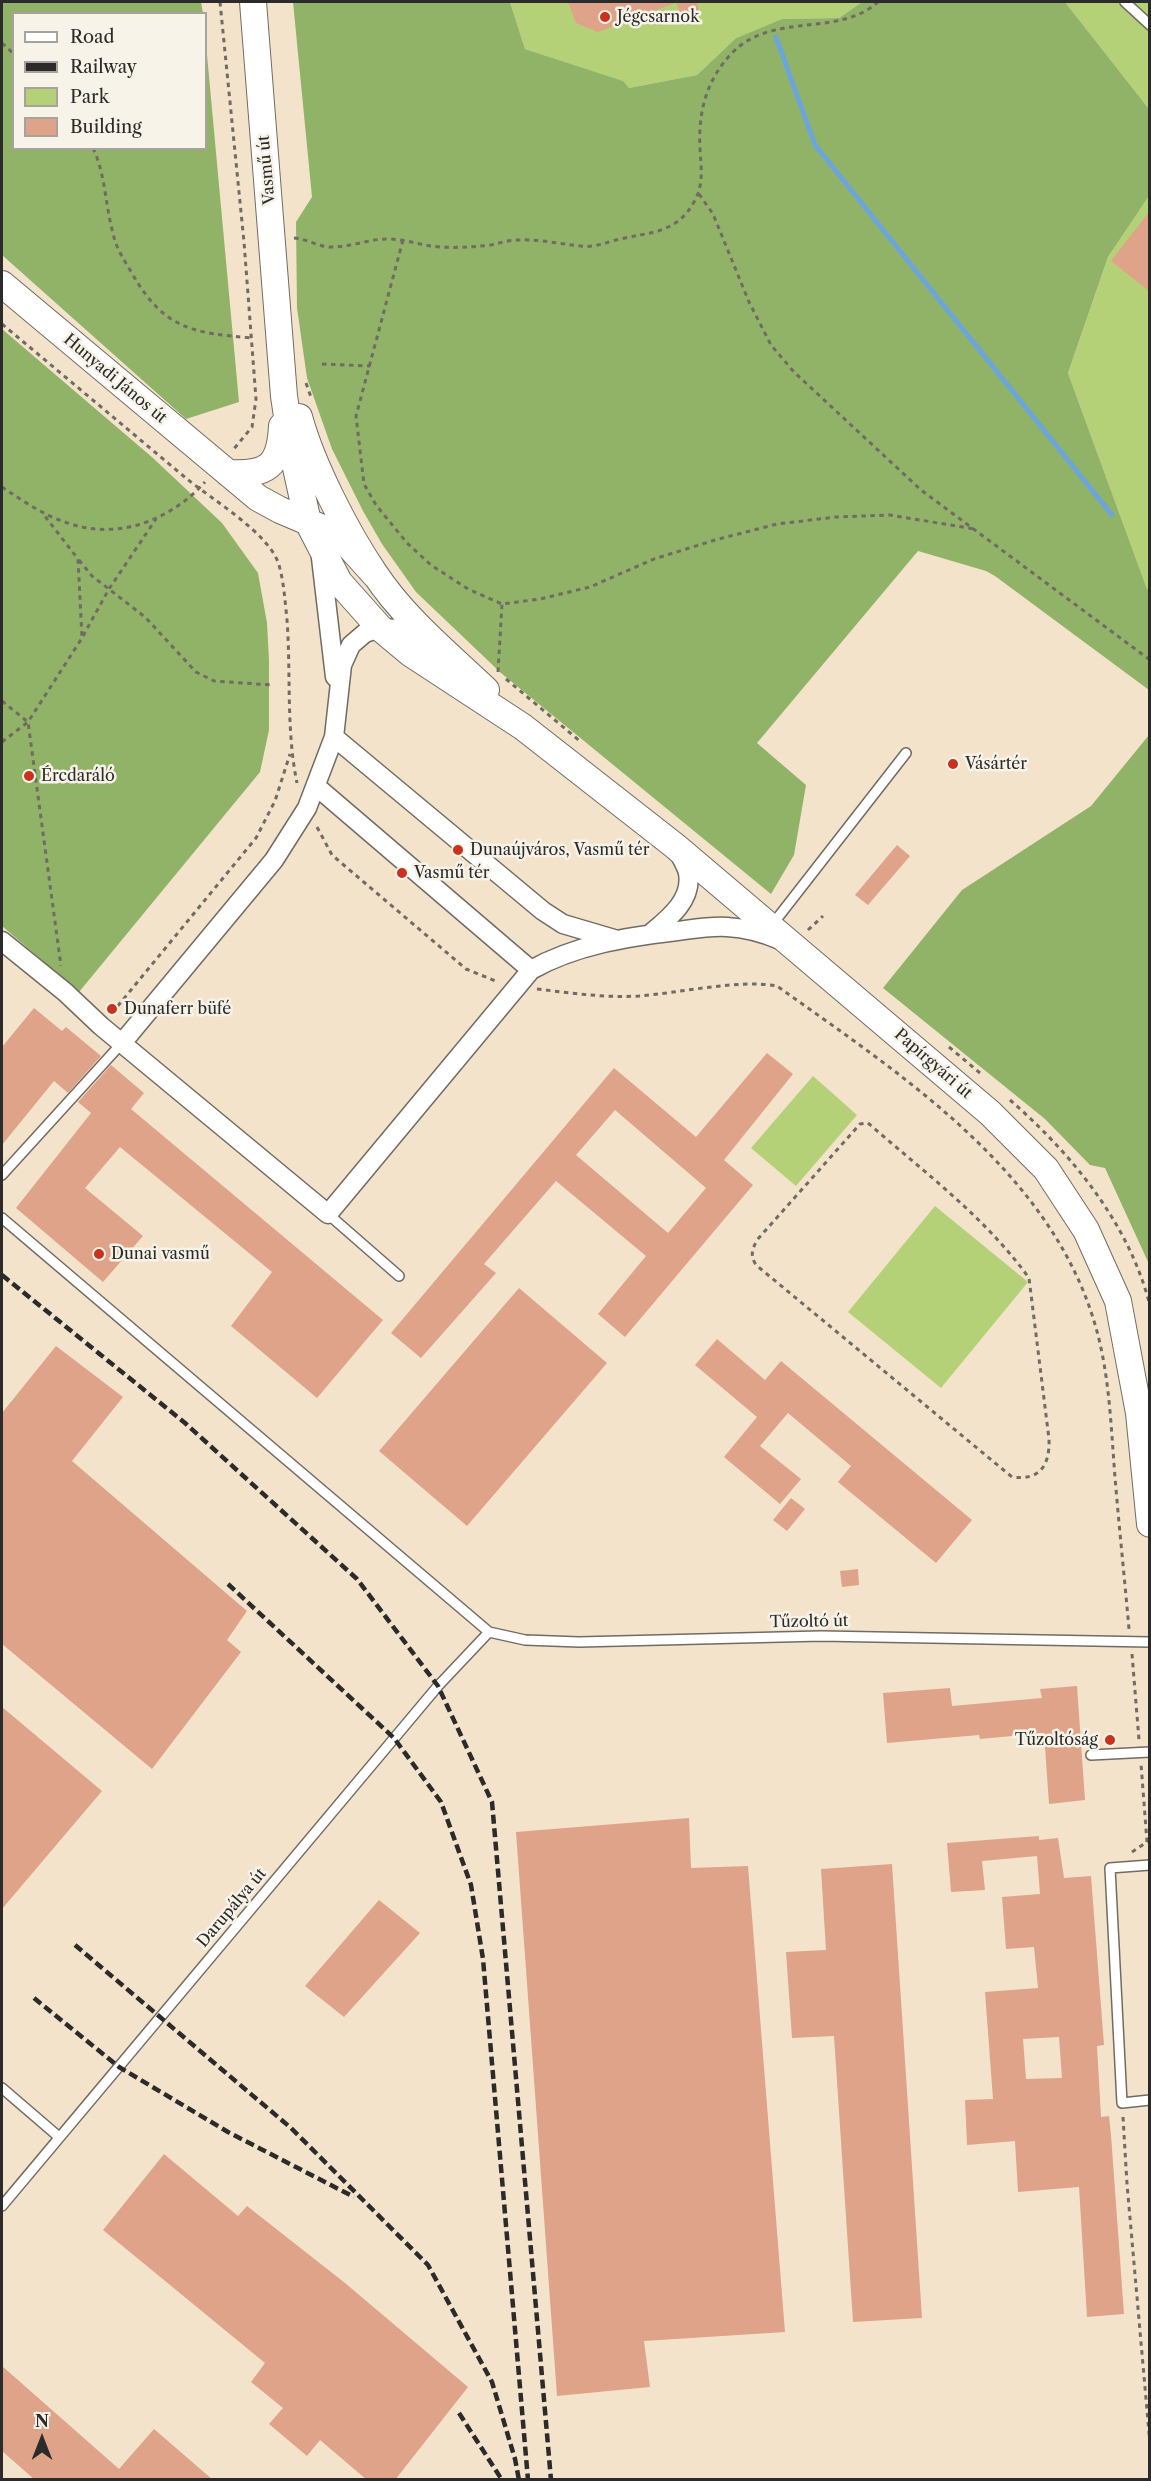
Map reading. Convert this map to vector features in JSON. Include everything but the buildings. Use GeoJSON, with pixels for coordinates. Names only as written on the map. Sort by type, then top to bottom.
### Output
{"type":"FeatureCollection","features":[{"type":"Feature","properties":{"kind":"street","name":"Vasmű út"},"geometry":{"type":"LineString","coordinates":[[253,2],[281,338]]}},
{"type":"Feature","properties":{"kind":"street","name":"Hunyadi János út"},"geometry":{"type":"LineString","coordinates":[[2,284],[258,498],[308,522]]}},
{"type":"Feature","properties":{"kind":"street"},"geometry":{"type":"LineString","coordinates":[[281,338],[284,396],[292,450],[308,522],[321,559],[337,697]]}},
{"type":"Feature","properties":{"kind":"street"},"geometry":{"type":"LineString","coordinates":[[281,338],[306,442],[349,529],[375,575]]}},
{"type":"Feature","properties":{"kind":"street"},"geometry":{"type":"LineString","coordinates":[[223,470],[251,474],[273,463],[279,453],[284,396]]}},
{"type":"Feature","properties":{"kind":"street"},"geometry":{"type":"LineString","coordinates":[[308,522],[339,535],[408,614],[524,727]]}},
{"type":"Feature","properties":{"kind":"street"},"geometry":{"type":"LineString","coordinates":[[308,522],[339,582],[380,628],[410,653],[524,727]]}},
{"type":"Feature","properties":{"kind":"street"},"geometry":{"type":"LineString","coordinates":[[123,1044],[274,860],[307,808],[334,737],[342,665],[351,645],[364,633],[380,628],[399,629],[421,637],[459,665]]}},
{"type":"Feature","properties":{"kind":"street","name":"Papírgyári út"},"geometry":{"type":"LineString","coordinates":[[524,727],[675,846],[777,919],[798,949],[990,1113],[1046,1169],[1086,1230],[1118,1301],[1144,1413],[1149,1524]]}},
{"type":"Feature","properties":{"kind":"street"},"geometry":{"type":"LineString","coordinates":[[334,737],[543,911],[563,924],[619,940]]}},
{"type":"Feature","properties":{"kind":"street"},"geometry":{"type":"LineString","coordinates":[[316,787],[531,970]]}},
{"type":"Feature","properties":{"kind":"street"},"geometry":{"type":"LineString","coordinates":[[650,934],[672,916],[684,900],[688,888],[688,872],[675,846]]}},
{"type":"Feature","properties":{"kind":"street"},"geometry":{"type":"LineString","coordinates":[[2,942],[65,992],[101,1026],[328,1214],[531,970],[552,958],[650,934],[728,927],[770,936],[798,949]]}},
{"type":"Feature","properties":{"kind":"lane"},"geometry":{"type":"LineString","coordinates":[[1125,2],[1149,25]]}},
{"type":"Feature","properties":{"kind":"lane"},"geometry":{"type":"LineString","coordinates":[[777,919],[906,753]]}},
{"type":"Feature","properties":{"kind":"lane"},"geometry":{"type":"LineString","coordinates":[[2,1175],[123,1044]]}},
{"type":"Feature","properties":{"kind":"lane"},"geometry":{"type":"LineString","coordinates":[[328,1214],[399,1276]]}},
{"type":"Feature","properties":{"kind":"lane"},"geometry":{"type":"LineString","coordinates":[[2,1218],[489,1632]]}},
{"type":"Feature","properties":{"kind":"lane","name":"Tűzoltó út"},"geometry":{"type":"LineString","coordinates":[[489,1632],[525,1640],[579,1642],[821,1636],[1149,1642]]}},
{"type":"Feature","properties":{"kind":"lane","name":"Darupálya út"},"geometry":{"type":"LineString","coordinates":[[2,2206],[438,1686],[489,1632]]}},
{"type":"Feature","properties":{"kind":"lane"},"geometry":{"type":"LineString","coordinates":[[1091,1755],[1149,1752]]}},
{"type":"Feature","properties":{"kind":"lane"},"geometry":{"type":"LineString","coordinates":[[1149,1865],[1110,1868],[1122,2103],[1149,2100]]}},
{"type":"Feature","properties":{"kind":"lane"},"geometry":{"type":"LineString","coordinates":[[2,2088],[59,2137]]}},
{"type":"Feature","properties":{"kind":"path"},"geometry":{"type":"LineString","coordinates":[[220,2],[256,399],[252,427],[223,470]]}},
{"type":"Feature","properties":{"kind":"path"},"geometry":{"type":"LineString","coordinates":[[293,238],[304,238],[321,246],[332,247],[373,240],[403,240],[439,247],[518,240],[544,241],[582,247],[598,246],[620,239],[660,232],[685,214],[699,194],[702,174],[700,124],[704,100],[711,81],[733,53],[745,43],[775,29],[840,21],[857,15],[878,2]]}},
{"type":"Feature","properties":{"kind":"path"},"geometry":{"type":"LineString","coordinates":[[94,150],[102,174],[112,233],[118,249],[153,305],[182,326],[222,335],[252,338]]}},
{"type":"Feature","properties":{"kind":"path"},"geometry":{"type":"LineString","coordinates":[[699,194],[713,214],[749,302],[771,345],[794,372],[921,490],[1149,660]]}},
{"type":"Feature","properties":{"kind":"path"},"geometry":{"type":"LineString","coordinates":[[403,240],[356,416],[364,484],[376,505],[407,543],[431,565],[468,589],[502,604],[540,599],[590,587],[654,559],[715,540],[777,524],[836,517],[890,515],[974,530]]}},
{"type":"Feature","properties":{"kind":"path"},"geometry":{"type":"LineString","coordinates":[[2,324],[199,489],[240,520],[273,550],[284,588],[291,753],[298,788],[307,808],[332,855],[466,969],[491,980],[518,986],[608,997],[673,993],[759,982],[777,986],[919,1090],[972,1135],[1026,1193],[1049,1225],[1072,1267],[1090,1311],[1102,1356],[1109,1403],[1130,1641]]}},
{"type":"Feature","properties":{"kind":"path"},"geometry":{"type":"LineString","coordinates":[[322,364],[370,366]]}},
{"type":"Feature","properties":{"kind":"path"},"geometry":{"type":"LineString","coordinates":[[305,379],[316,410]]}},
{"type":"Feature","properties":{"kind":"path"},"geometry":{"type":"LineString","coordinates":[[2,487],[42,512],[70,524],[92,530],[125,528],[156,519],[199,489]]}},
{"type":"Feature","properties":{"kind":"path"},"geometry":{"type":"LineString","coordinates":[[42,512],[57,528],[92,576],[145,617],[196,672],[214,681],[272,685]]}},
{"type":"Feature","properties":{"kind":"path"},"geometry":{"type":"LineString","coordinates":[[2,742],[28,722],[82,638],[109,590],[156,519]]}},
{"type":"Feature","properties":{"kind":"path"},"geometry":{"type":"LineString","coordinates":[[78,559],[82,638]]}},
{"type":"Feature","properties":{"kind":"path"},"geometry":{"type":"LineString","coordinates":[[498,672],[502,604]]}},
{"type":"Feature","properties":{"kind":"path"},"geometry":{"type":"LineString","coordinates":[[489,664],[585,745]]}},
{"type":"Feature","properties":{"kind":"path"},"geometry":{"type":"LineString","coordinates":[[2,701],[28,722],[30,750],[65,992]]}},
{"type":"Feature","properties":{"kind":"path"},"geometry":{"type":"LineString","coordinates":[[101,1026],[256,838],[275,801],[291,753]]}},
{"type":"Feature","properties":{"kind":"path"},"geometry":{"type":"LineString","coordinates":[[777,919],[809,931],[823,916]]}},
{"type":"Feature","properties":{"kind":"path"},"geometry":{"type":"LineString","coordinates":[[868,1123],[979,1219],[1029,1278],[1050,1447],[1045,1466],[1035,1475],[1024,1479],[1012,1477],[756,1265],[753,1259],[751,1251],[757,1240],[860,1124],[868,1123]]}},
{"type":"Feature","properties":{"kind":"path"},"geometry":{"type":"LineString","coordinates":[[1122,2103],[1149,2444]]}},
{"type":"Feature","properties":{"kind":"green space"},"geometry":{"type":"Polygon","coordinates":[[[2,2],[201,2],[203,12],[12,12],[12,150],[207,150],[207,55],[239,402],[186,419],[2,255],[2,2]]]}},
{"type":"Feature","properties":{"kind":"green space"},"geometry":{"type":"Polygon","coordinates":[[[293,2],[510,2],[525,49],[623,81],[629,88],[697,75],[736,38],[782,19],[839,18],[862,2],[1065,2],[1149,109],[1149,196],[1108,257],[1068,373],[1147,589],[1149,589],[1149,690],[995,576],[986,571],[918,551],[757,743],[806,785],[794,855],[771,894],[501,673],[416,592],[382,544],[363,511],[332,449],[307,378],[297,308],[296,222],[312,197],[293,2]]]}},
{"type":"Feature","properties":{"kind":"green space"},"geometry":{"type":"Polygon","coordinates":[[[510,2],[862,2],[839,18],[782,19],[736,38],[697,75],[629,88],[622,81],[525,49],[510,2]]]}},
{"type":"Feature","properties":{"kind":"green space"},"geometry":{"type":"Polygon","coordinates":[[[1065,2],[1149,2],[1149,109],[1065,2]]]}},
{"type":"Feature","properties":{"kind":"green space"},"geometry":{"type":"Polygon","coordinates":[[[1149,196],[1150,589],[1147,589],[1068,373],[1108,257],[1149,196]]]}},
{"type":"Feature","properties":{"kind":"green space"},"geometry":{"type":"Polygon","coordinates":[[[2,329],[153,458],[222,523],[258,573],[267,623],[269,730],[260,772],[79,992],[2,926],[2,329]]]}},
{"type":"Feature","properties":{"kind":"green space"},"geometry":{"type":"Polygon","coordinates":[[[1149,735],[1149,1264],[1105,1168],[1090,1165],[1045,1119],[883,988],[962,890],[1091,806],[1149,735]]]}},
{"type":"Feature","properties":{"kind":"green space"},"geometry":{"type":"Polygon","coordinates":[[[813,1076],[857,1115],[796,1186],[751,1148],[813,1076]]]}},
{"type":"Feature","properties":{"kind":"green space"},"geometry":{"type":"Polygon","coordinates":[[[935,1206],[1028,1282],[941,1388],[848,1312],[935,1206]]]}},
{"type":"Feature","properties":{"kind":"waterway"},"geometry":{"type":"LineString","coordinates":[[776,37],[815,145],[1112,515]]}},
{"type":"Feature","properties":{"kind":"railway"},"geometry":{"type":"LineString","coordinates":[[2,1275],[185,1423],[357,1579],[438,1686],[492,1802],[551,2480]]}},
{"type":"Feature","properties":{"kind":"railway"},"geometry":{"type":"LineString","coordinates":[[228,1584],[394,1738],[441,1802],[471,1885],[483,1959],[528,2480]]}},
{"type":"Feature","properties":{"kind":"railway"},"geometry":{"type":"LineString","coordinates":[[75,1945],[291,2128],[428,2265],[492,2382],[519,2480]]}},
{"type":"Feature","properties":{"kind":"railway"},"geometry":{"type":"LineString","coordinates":[[34,1998],[119,2067],[228,2132],[354,2197]]}},
{"type":"Feature","properties":{"kind":"railway"},"geometry":{"type":"LineString","coordinates":[[459,2413],[502,2480]]}},
{"type":"Feature","properties":{"kind":"place","name":"Jégcsarnok"},"geometry":{"type":"Point","coordinates":[605,17]}},
{"type":"Feature","properties":{"kind":"place","name":"Vásártér"},"geometry":{"type":"Point","coordinates":[953,764]}},
{"type":"Feature","properties":{"kind":"place","name":"Ércdaráló"},"geometry":{"type":"Point","coordinates":[29,776]}},
{"type":"Feature","properties":{"kind":"place","name":"Dunaújváros, Vasmű tér"},"geometry":{"type":"Point","coordinates":[458,850]}},
{"type":"Feature","properties":{"kind":"place","name":"Vasmű tér"},"geometry":{"type":"Point","coordinates":[402,873]}},
{"type":"Feature","properties":{"kind":"place","name":"Dunaferr büfé"},"geometry":{"type":"Point","coordinates":[112,1009]}},
{"type":"Feature","properties":{"kind":"place","name":"Dunai vasmű"},"geometry":{"type":"Point","coordinates":[99,1254]}},
{"type":"Feature","properties":{"kind":"place","name":"Tűzoltóság"},"geometry":{"type":"Point","coordinates":[1110,1740]}}]}
